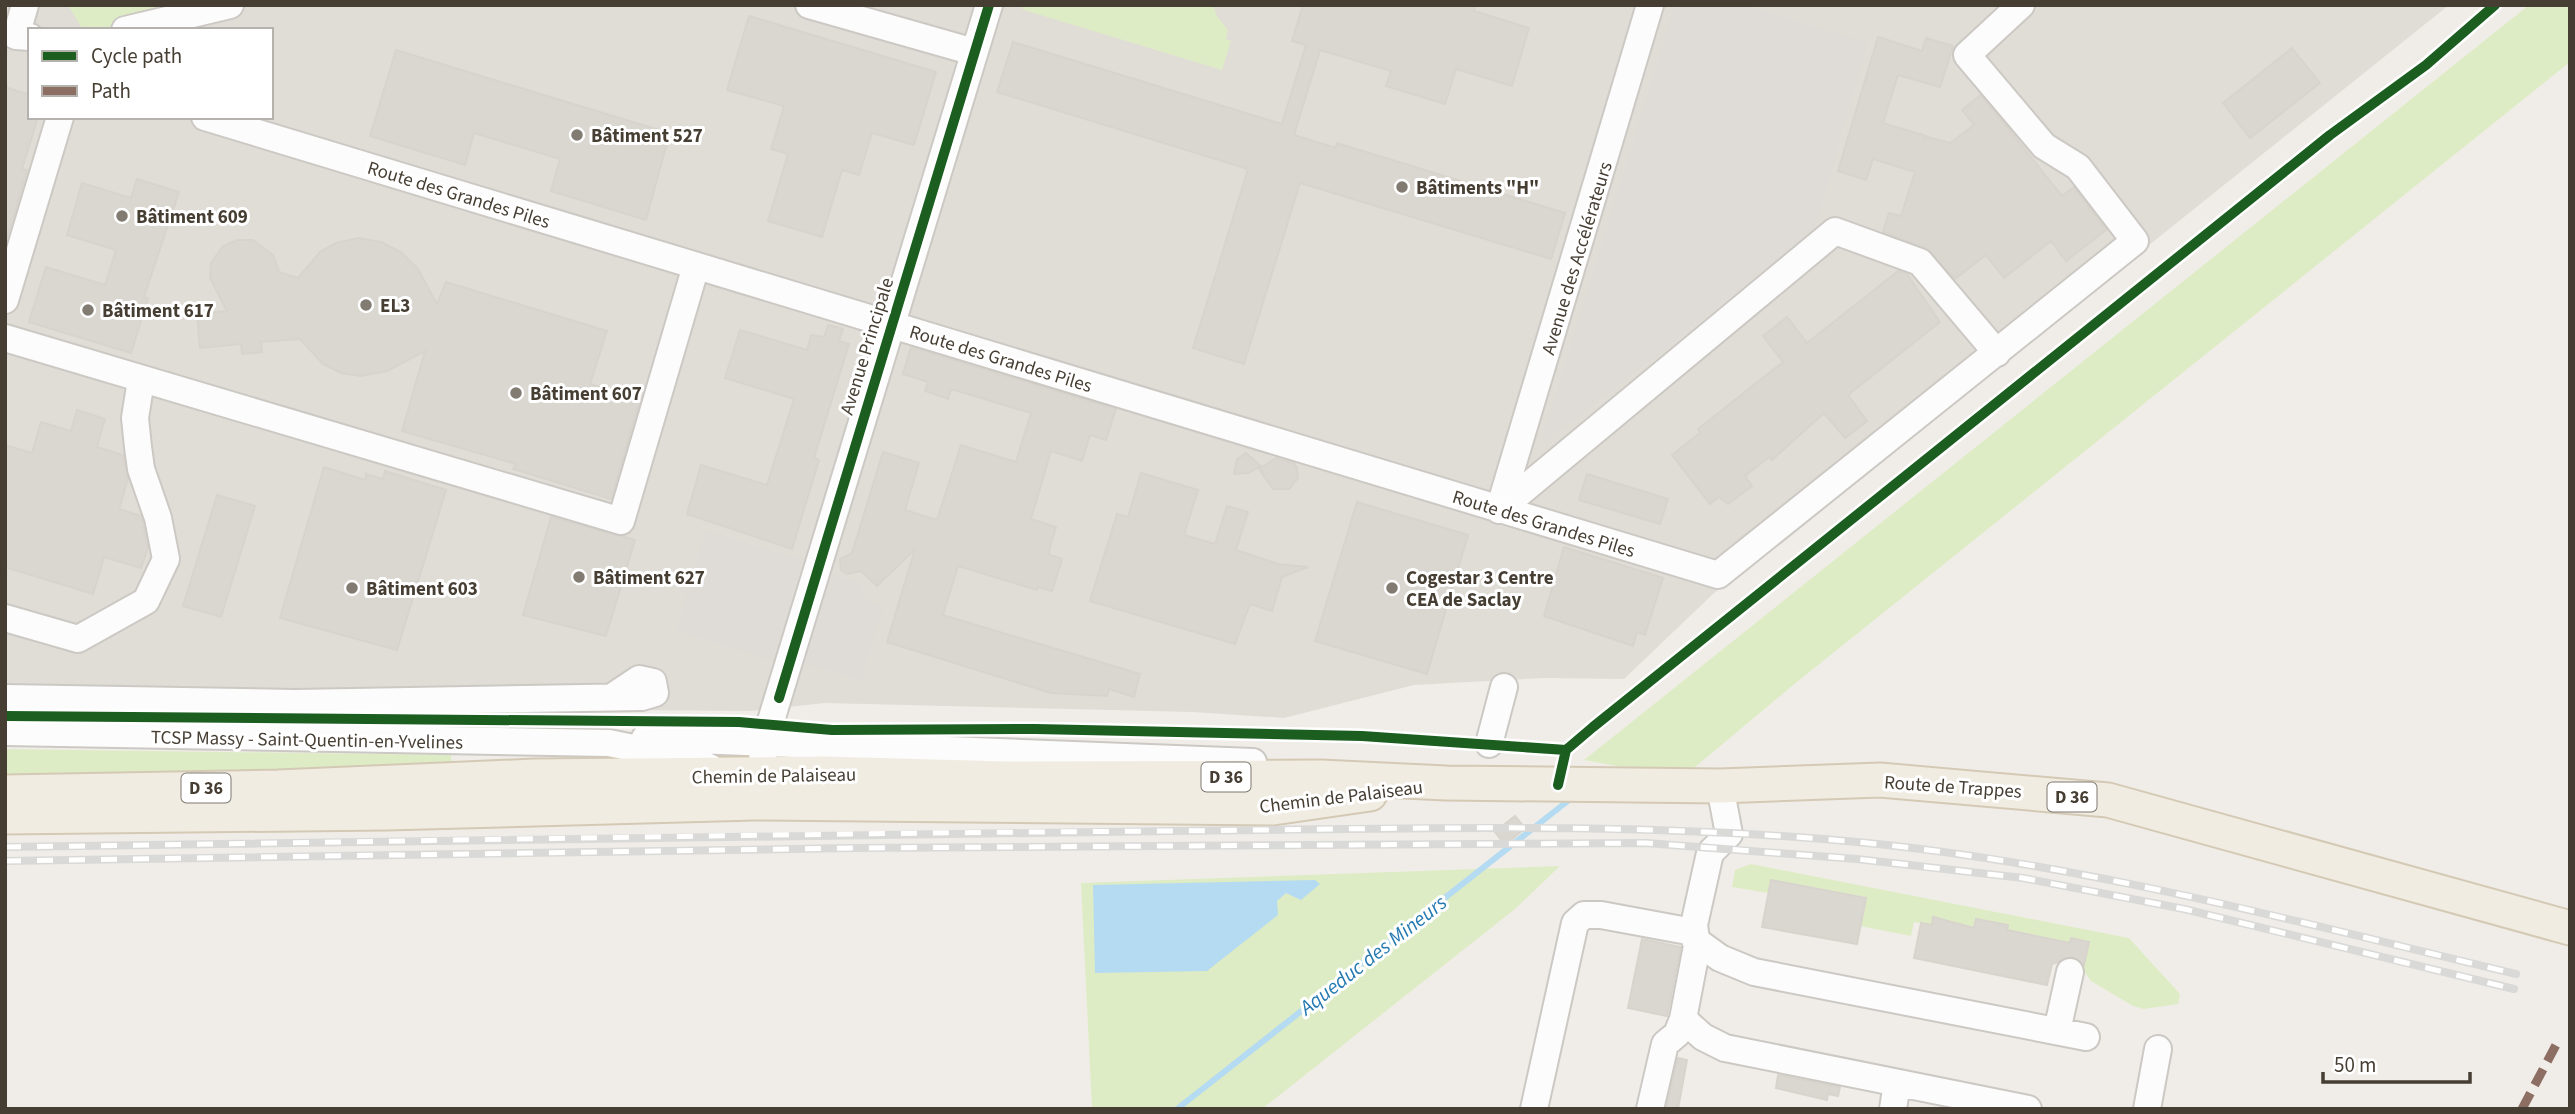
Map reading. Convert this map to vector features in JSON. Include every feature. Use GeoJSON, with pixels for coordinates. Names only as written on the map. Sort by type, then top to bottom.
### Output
{"type":"FeatureCollection","features":[{"type":"Feature","properties":{"kind":"main road","name":"Chemin de Palaiseau"},"geometry":{"type":"LineString","coordinates":[[5,792],[278,787],[535,776],[721,776],[755,789],[825,773],[1006,778],[1309,777],[1446,783]]}},
{"type":"Feature","properties":{"kind":"main road","name":"Route de Trappes"},"geometry":{"type":"LineString","coordinates":[[1446,783],[1720,786],[1880,780],[2108,800],[2570,928]]}},
{"type":"Feature","properties":{"kind":"main road","name":"Chemin de Palaiseau"},"geometry":{"type":"LineString","coordinates":[[5,817],[387,813],[755,789],[1273,808],[1446,783]]}},
{"type":"Feature","properties":{"kind":"street"},"geometry":{"type":"LineString","coordinates":[[20,39],[25,5]]}},
{"type":"Feature","properties":{"kind":"street"},"geometry":{"type":"LineString","coordinates":[[133,28],[230,5]]}},
{"type":"Feature","properties":{"kind":"street"},"geometry":{"type":"LineString","coordinates":[[809,5],[974,52]]}},
{"type":"Feature","properties":{"kind":"street","name":"Avenue Principale"},"geometry":{"type":"LineString","coordinates":[[755,789],[765,742],[989,5]]}},
{"type":"Feature","properties":{"kind":"street","name":"Avenue des Accélérateurs"},"geometry":{"type":"LineString","coordinates":[[1499,510],[1650,5]]}},
{"type":"Feature","properties":{"kind":"street"},"geometry":{"type":"LineString","coordinates":[[1499,510],[1835,231],[1920,262],[1997,353],[2135,240],[2077,167],[2044,146],[1967,55],[2021,5]]}},
{"type":"Feature","properties":{"kind":"street"},"geometry":{"type":"LineString","coordinates":[[5,300],[59,119]]}},
{"type":"Feature","properties":{"kind":"street","name":"Route des Grandes Piles"},"geometry":{"type":"LineString","coordinates":[[212,119],[1718,575],[1997,353]]}},
{"type":"Feature","properties":{"kind":"street"},"geometry":{"type":"LineString","coordinates":[[5,338],[621,521],[696,266]]}},
{"type":"Feature","properties":{"kind":"street"},"geometry":{"type":"LineString","coordinates":[[5,618],[78,639],[146,600],[166,559],[158,518],[141,470],[135,418],[141,380]]}},
{"type":"Feature","properties":{"kind":"street"},"geometry":{"type":"LineString","coordinates":[[1489,744],[1504,687]]}},
{"type":"Feature","properties":{"kind":"street"},"geometry":{"type":"LineString","coordinates":[[5,698],[295,703],[612,697]]}},
{"type":"Feature","properties":{"kind":"street","name":"TCSP Massy - Saint-Quentin-en-Yvelines"},"geometry":{"type":"LineString","coordinates":[[5,732],[608,743]]}},
{"type":"Feature","properties":{"kind":"street"},"geometry":{"type":"LineString","coordinates":[[608,743],[632,737],[1255,762],[1309,777]]}},
{"type":"Feature","properties":{"kind":"street"},"geometry":{"type":"LineString","coordinates":[[608,743],[696,761],[721,776]]}},
{"type":"Feature","properties":{"kind":"street"},"geometry":{"type":"LineString","coordinates":[[1650,1109],[1665,1044],[1677,1034],[1683,1019],[1697,946],[1694,936],[1710,853],[1730,834],[1720,786]]}},
{"type":"Feature","properties":{"kind":"street"},"geometry":{"type":"LineString","coordinates":[[1534,1109],[1575,923],[1584,915],[1601,915],[1694,936],[1720,958],[1754,972],[2086,1037]]}},
{"type":"Feature","properties":{"kind":"street"},"geometry":{"type":"LineString","coordinates":[[2057,1031],[2070,972]]}},
{"type":"Feature","properties":{"kind":"street"},"geometry":{"type":"LineString","coordinates":[[1683,1019],[1703,1037],[1725,1048],[2028,1109]]}},
{"type":"Feature","properties":{"kind":"street"},"geometry":{"type":"LineString","coordinates":[[2147,1109],[2158,1049]]}},
{"type":"Feature","properties":{"kind":"street"},"geometry":{"type":"LineString","coordinates":[[1893,1109],[1897,1083]]}},
{"type":"Feature","properties":{"kind":"shaded area"},"geometry":{"type":"Polygon","coordinates":[[[5,5],[2449,5],[1713,594],[1624,679],[1544,678],[1414,685],[1284,718],[1193,712],[825,703],[751,711],[5,705],[5,5]]]}},
{"type":"Feature","properties":{"kind":"shaded area"},"geometry":{"type":"Polygon","coordinates":[[[1675,5],[1744,5],[1867,43],[1814,232],[1540,446],[1675,5]]]}},
{"type":"Feature","properties":{"kind":"shaded area"},"geometry":{"type":"Polygon","coordinates":[[[706,531],[803,560],[772,660],[676,631],[706,531]]]}},
{"type":"Feature","properties":{"kind":"shaded area"},"geometry":{"type":"Polygon","coordinates":[[[827,573],[860,583],[868,602],[883,607],[861,680],[800,662],[827,573]]]}},
{"type":"Feature","properties":{"kind":"green space"},"geometry":{"type":"Polygon","coordinates":[[[68,5],[210,5],[112,28],[82,28],[68,5]]]}},
{"type":"Feature","properties":{"kind":"green space"},"geometry":{"type":"Polygon","coordinates":[[[1020,5],[1213,5],[1217,16],[1228,30],[1226,39],[1231,41],[1222,70],[1024,10],[1020,5]]]}},
{"type":"Feature","properties":{"kind":"green space"},"geometry":{"type":"Polygon","coordinates":[[[2529,5],[2570,5],[2570,62],[1792,686],[1682,778],[1584,760],[2529,5]]]}},
{"type":"Feature","properties":{"kind":"green space"},"geometry":{"type":"Polygon","coordinates":[[[5,749],[451,755],[452,767],[5,780],[5,749]]]}},
{"type":"Feature","properties":{"kind":"green space"},"geometry":{"type":"Polygon","coordinates":[[[1751,864],[2129,938],[2180,994],[2178,1004],[2144,1009],[2133,1006],[2091,981],[2083,970],[2089,943],[2070,943],[2007,930],[2007,925],[1977,919],[1974,928],[1933,917],[1932,925],[1914,922],[1911,936],[1860,926],[1865,897],[1771,880],[1768,893],[1732,887],[1735,870],[1751,864]]]}},
{"type":"Feature","properties":{"kind":"green space"},"geometry":{"type":"Polygon","coordinates":[[[1560,866],[1515,909],[1262,1109],[1092,1109],[1081,883],[1560,866]]]}},
{"type":"Feature","properties":{"kind":"water"},"geometry":{"type":"Polygon","coordinates":[[[1315,880],[1320,884],[1301,900],[1286,893],[1277,901],[1278,915],[1207,971],[1095,973],[1093,885],[1315,880]]]}},
{"type":"Feature","properties":{"kind":"building","name":"Bâtiments \"H\""},"geometry":{"type":"Polygon","coordinates":[[[1303,5],[1475,5],[1474,11],[1529,28],[1512,86],[1456,69],[1445,104],[1386,86],[1391,71],[1320,50],[1294,135],[1336,148],[1337,143],[1565,213],[1551,259],[1300,183],[1244,364],[1193,348],[1248,169],[997,92],[1013,42],[1282,124],[1306,45],[1292,41],[1303,5]]]}},
{"type":"Feature","properties":{"kind":"building"},"geometry":{"type":"Polygon","coordinates":[[[749,16],[936,72],[914,145],[872,133],[859,175],[842,170],[822,237],[768,221],[788,154],[771,149],[784,106],[727,90],[749,16]]]}},
{"type":"Feature","properties":{"kind":"building"},"geometry":{"type":"Polygon","coordinates":[[[1878,37],[1922,51],[1926,38],[1953,46],[1940,87],[1898,75],[1883,123],[1926,136],[1925,139],[1928,137],[1950,143],[1974,125],[1962,110],[1981,95],[2062,196],[2074,187],[2106,230],[2066,261],[2051,241],[2004,278],[1986,255],[1955,279],[1926,248],[1883,232],[1889,213],[1901,216],[1915,172],[1873,159],[1866,180],[1838,171],[1878,37]]]}},
{"type":"Feature","properties":{"kind":"building"},"geometry":{"type":"Polygon","coordinates":[[[2292,48],[2320,83],[2250,138],[2223,103],[2292,48]]]}},
{"type":"Feature","properties":{"kind":"building","name":"Bâtiment 527"},"geometry":{"type":"Polygon","coordinates":[[[396,50],[672,134],[646,220],[551,191],[560,159],[474,133],[465,165],[370,136],[396,50]]]}},
{"type":"Feature","properties":{"kind":"building"},"geometry":{"type":"Polygon","coordinates":[[[5,87],[27,94],[28,119],[37,119],[22,169],[27,170],[5,244],[5,87]]]}},
{"type":"Feature","properties":{"kind":"building"},"geometry":{"type":"Polygon","coordinates":[[[137,179],[179,192],[144,297],[148,298],[131,353],[29,322],[46,267],[105,285],[116,250],[67,235],[82,183],[131,198],[137,179]]]}},
{"type":"Feature","properties":{"kind":"building"},"geometry":{"type":"Polygon","coordinates":[[[358,238],[381,242],[401,252],[418,269],[437,304],[446,282],[607,331],[590,384],[640,399],[611,499],[513,469],[516,464],[402,431],[425,351],[387,371],[361,376],[341,373],[323,364],[300,339],[261,342],[262,352],[242,354],[241,344],[200,348],[197,314],[227,311],[210,278],[211,263],[223,246],[237,240],[253,240],[273,255],[279,272],[298,278],[320,252],[336,243],[358,238]]]}},
{"type":"Feature","properties":{"kind":"building"},"geometry":{"type":"Polygon","coordinates":[[[1898,271],[1907,274],[1940,322],[1848,395],[1867,421],[1845,438],[1824,413],[1772,460],[1769,457],[1745,476],[1752,486],[1728,504],[1719,497],[1710,504],[1672,455],[1700,433],[1698,429],[1783,362],[1763,336],[1787,317],[1807,343],[1898,271]]]}},
{"type":"Feature","properties":{"kind":"building"},"geometry":{"type":"Polygon","coordinates":[[[828,325],[843,329],[839,341],[849,344],[814,458],[819,460],[792,549],[687,514],[701,465],[767,485],[794,399],[725,378],[740,330],[807,350],[811,335],[824,337],[828,325]]]}},
{"type":"Feature","properties":{"kind":"building"},"geometry":{"type":"Polygon","coordinates":[[[911,347],[1116,409],[1106,440],[1090,435],[1082,461],[1051,451],[1031,519],[1056,527],[1048,554],[1062,559],[1052,591],[1038,587],[1037,590],[958,566],[943,615],[1140,674],[1134,697],[1109,689],[1107,696],[1051,693],[887,642],[915,549],[877,586],[861,571],[847,574],[841,570],[840,559],[852,553],[883,452],[919,463],[905,510],[937,520],[961,445],[1016,462],[1031,413],[951,389],[948,399],[925,391],[928,382],[903,374],[911,347]]]}},
{"type":"Feature","properties":{"kind":"building"},"geometry":{"type":"Polygon","coordinates":[[[77,410],[105,419],[97,447],[123,455],[128,479],[119,509],[141,516],[148,547],[141,568],[104,557],[93,594],[5,567],[5,445],[32,453],[41,422],[71,431],[77,410]]]}},
{"type":"Feature","properties":{"kind":"building"},"geometry":{"type":"Polygon","coordinates":[[[1246,453],[1261,466],[1248,473],[1234,474],[1237,459],[1246,453]]]}},
{"type":"Feature","properties":{"kind":"building"},"geometry":{"type":"Polygon","coordinates":[[[1276,458],[1294,463],[1297,468],[1298,478],[1289,489],[1273,489],[1259,469],[1276,458]]]}},
{"type":"Feature","properties":{"kind":"building","name":"Bâtiment 603"},"geometry":{"type":"Polygon","coordinates":[[[324,467],[365,480],[366,474],[383,479],[385,471],[446,490],[397,650],[280,618],[324,467]]]}},
{"type":"Feature","properties":{"kind":"building"},"geometry":{"type":"Polygon","coordinates":[[[1141,473],[1198,490],[1184,535],[1215,544],[1227,506],[1248,512],[1236,550],[1278,564],[1308,567],[1282,577],[1272,611],[1250,604],[1235,644],[1090,601],[1117,514],[1128,517],[1141,473]]]}},
{"type":"Feature","properties":{"kind":"building"},"geometry":{"type":"Polygon","coordinates":[[[1587,474],[1668,499],[1660,524],[1579,500],[1587,474]]]}},
{"type":"Feature","properties":{"kind":"building"},"geometry":{"type":"Polygon","coordinates":[[[217,495],[255,506],[221,617],[183,606],[217,495]]]}},
{"type":"Feature","properties":{"kind":"building","name":"Cogestar 3 Centre CEA de Saclay"},"geometry":{"type":"Polygon","coordinates":[[[1357,502],[1468,535],[1427,674],[1315,641],[1357,502]]]}},
{"type":"Feature","properties":{"kind":"building","name":"Bâtiment 627"},"geometry":{"type":"Polygon","coordinates":[[[551,517],[635,540],[606,636],[523,615],[551,517]]]}},
{"type":"Feature","properties":{"kind":"building"},"geometry":{"type":"Polygon","coordinates":[[[1564,547],[1663,578],[1645,635],[1637,632],[1633,646],[1544,616],[1564,547]]]}},
{"type":"Feature","properties":{"kind":"building"},"geometry":{"type":"Polygon","coordinates":[[[1515,816],[1525,828],[1505,845],[1495,832],[1515,816]]]}},
{"type":"Feature","properties":{"kind":"building"},"geometry":{"type":"Polygon","coordinates":[[[1771,880],[1866,898],[1857,944],[1762,927],[1771,880]]]}},
{"type":"Feature","properties":{"kind":"building"},"geometry":{"type":"Polygon","coordinates":[[[1933,917],[1974,928],[1976,919],[2008,925],[2007,930],[2070,943],[2071,938],[2089,942],[2084,965],[2073,957],[2052,964],[2047,985],[1914,958],[1921,923],[1932,925],[1933,917]]]}},
{"type":"Feature","properties":{"kind":"building"},"geometry":{"type":"Polygon","coordinates":[[[1642,939],[1681,947],[1667,1016],[1628,1008],[1642,939]]]}},
{"type":"Feature","properties":{"kind":"building"},"geometry":{"type":"Polygon","coordinates":[[[1678,1058],[1687,1060],[1678,1109],[1666,1109],[1678,1058]]]}},
{"type":"Feature","properties":{"kind":"building"},"geometry":{"type":"Polygon","coordinates":[[[1778,1075],[1840,1087],[1838,1096],[1828,1094],[1827,1100],[1776,1088],[1778,1075]]]}},
{"type":"Feature","properties":{"kind":"waterway","name":"Aqueduc des Mineurs"},"geometry":{"type":"LineString","coordinates":[[1177,1109],[1569,800]]}},
{"type":"Feature","properties":{"kind":"railway"},"geometry":{"type":"LineString","coordinates":[[5,847],[1430,828],[1601,829],[1772,835],[1941,852],[2106,879],[2189,896],[2516,974]]}},
{"type":"Feature","properties":{"kind":"railway"},"geometry":{"type":"LineString","coordinates":[[5,861],[854,848],[1646,843],[1857,859],[2023,878],[2184,909],[2514,989]]}},
{"type":"Feature","properties":{"kind":"marked path"},"geometry":{"type":"LineString","coordinates":[[2522,1109],[2556,1045]]}},
{"type":"Feature","properties":{"kind":"cycle path"},"geometry":{"type":"LineString","coordinates":[[779,698],[989,5]]}},
{"type":"Feature","properties":{"kind":"cycle path"},"geometry":{"type":"LineString","coordinates":[[1558,785],[1566,750],[1593,727],[2330,135],[2426,65],[2495,5]]}},
{"type":"Feature","properties":{"kind":"cycle path"},"geometry":{"type":"LineString","coordinates":[[5,716],[739,722],[832,730],[1035,729],[1362,736],[1566,750]]}},
{"type":"Feature","properties":{"kind":"place","name":"Bâtiment 527"},"geometry":{"type":"Point","coordinates":[577,135]}},
{"type":"Feature","properties":{"kind":"place","name":"Bâtiments \"H\""},"geometry":{"type":"Point","coordinates":[1402,187]}},
{"type":"Feature","properties":{"kind":"place","name":"Bâtiment 609"},"geometry":{"type":"Point","coordinates":[122,216]}},
{"type":"Feature","properties":{"kind":"place","name":"EL3"},"geometry":{"type":"Point","coordinates":[366,305]}},
{"type":"Feature","properties":{"kind":"place","name":"Bâtiment 617"},"geometry":{"type":"Point","coordinates":[88,310]}},
{"type":"Feature","properties":{"kind":"place","name":"Bâtiment 607"},"geometry":{"type":"Point","coordinates":[516,393]}},
{"type":"Feature","properties":{"kind":"place","name":"Bâtiment 627"},"geometry":{"type":"Point","coordinates":[579,577]}},
{"type":"Feature","properties":{"kind":"place","name":"Bâtiment 603"},"geometry":{"type":"Point","coordinates":[352,588]}},
{"type":"Feature","properties":{"kind":"place","name":"Cogestar 3 Centre CEA de Saclay"},"geometry":{"type":"Point","coordinates":[1392,588]}}]}
